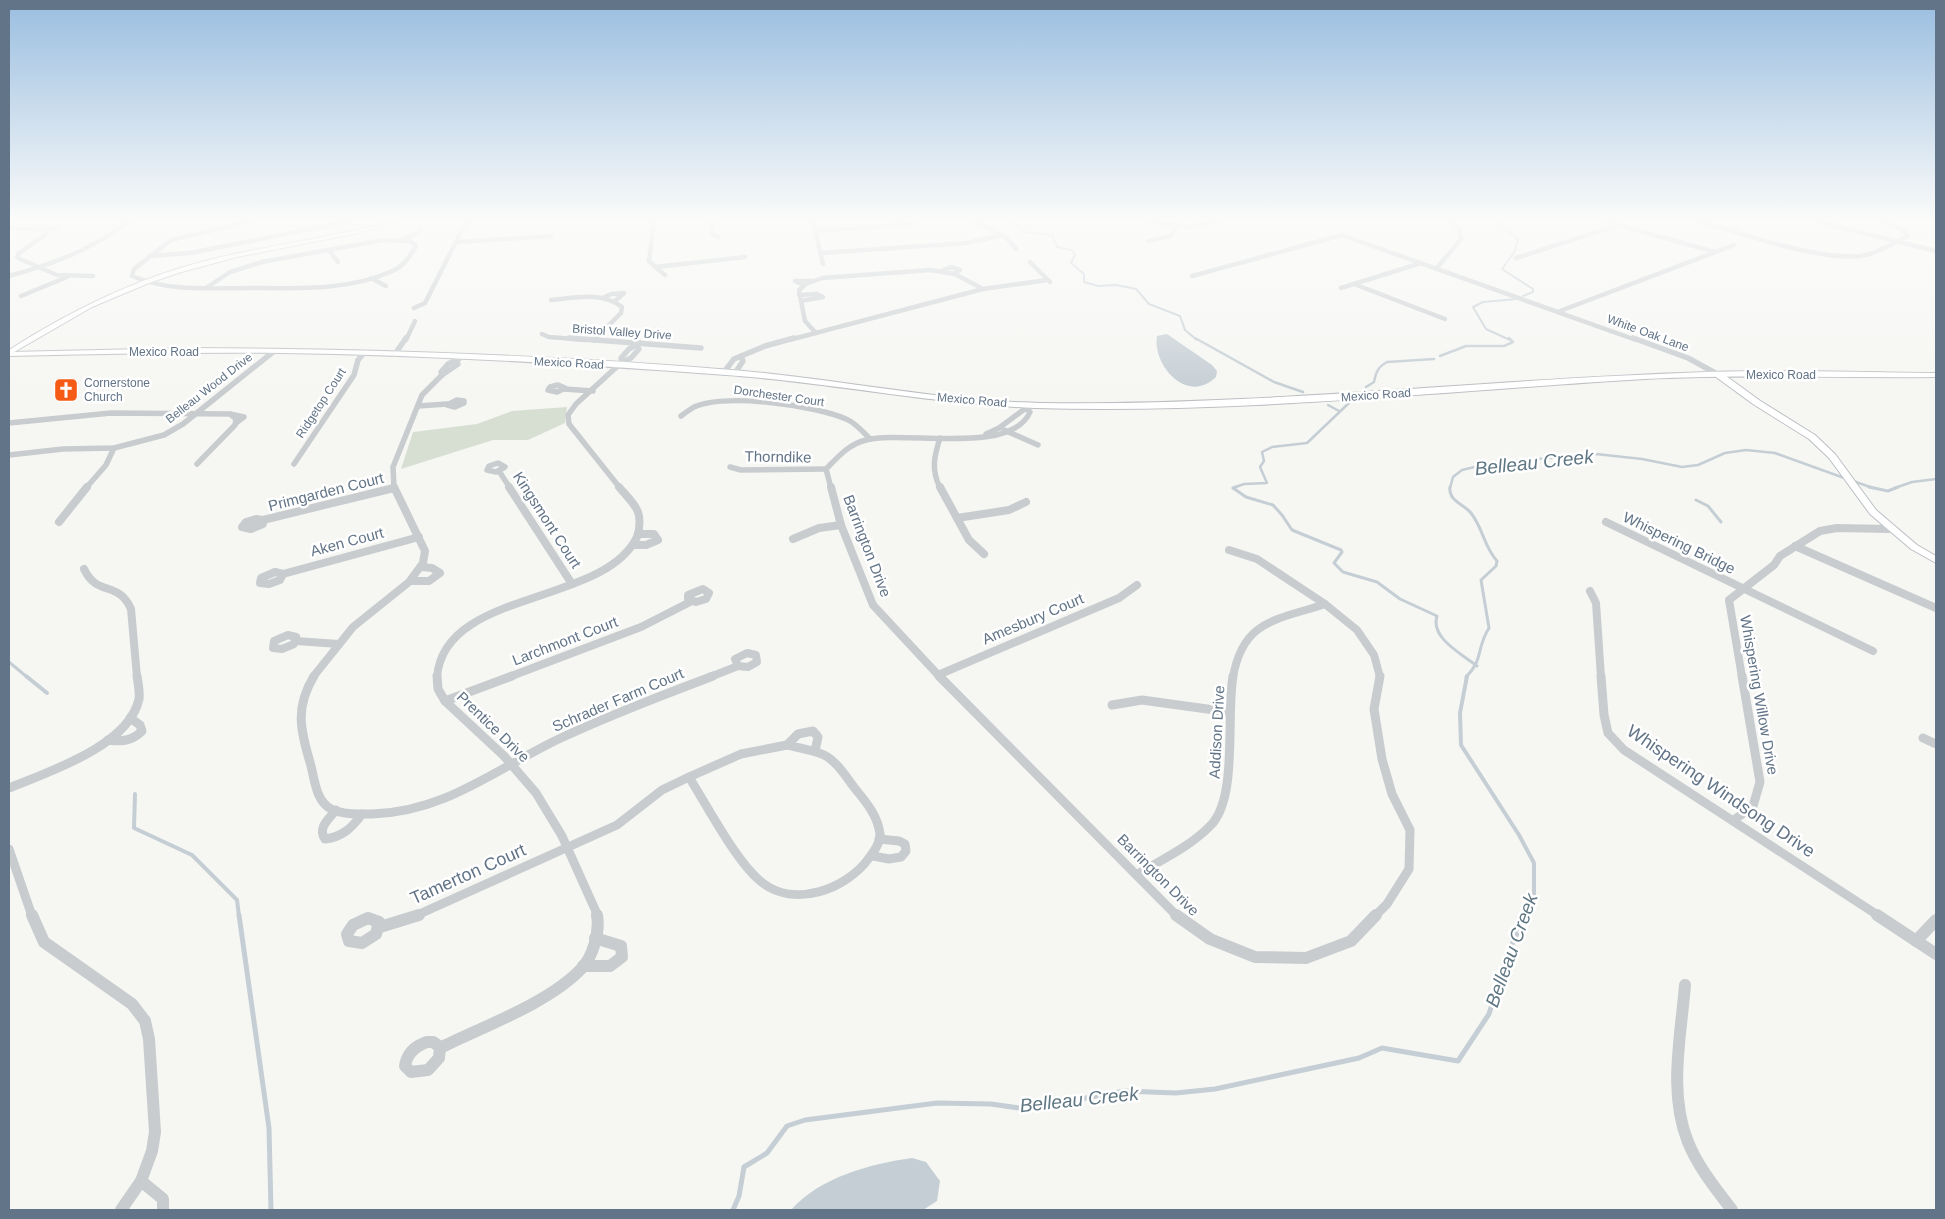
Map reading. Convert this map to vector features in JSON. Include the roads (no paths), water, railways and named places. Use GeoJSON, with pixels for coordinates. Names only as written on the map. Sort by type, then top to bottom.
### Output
{"type":"FeatureCollection","features":[{"type":"Feature","properties":{"kind":"main road"},"geometry":{"type":"LineString","coordinates":[[9,353],[74,312],[154,279]]}},
{"type":"Feature","properties":{"kind":"main road","name":"Mexico Road"},"geometry":{"type":"LineString","coordinates":[[9,353],[364,353],[459,359],[620,364],[735,373],[1026,406],[1257,403],[1610,379],[1719,374],[1936,375]]}},
{"type":"Feature","properties":{"kind":"main road"},"geometry":{"type":"LineString","coordinates":[[1719,374],[1756,402],[1804,431],[1832,456],[1866,505],[1890,529],[1936,560]]}},
{"type":"Feature","properties":{"kind":"street"},"geometry":{"type":"LineString","coordinates":[[21,296],[62,279]]}},
{"type":"Feature","properties":{"kind":"street"},"geometry":{"type":"LineString","coordinates":[[142,279],[185,288],[315,288],[366,279]]}},
{"type":"Feature","properties":{"kind":"street"},"geometry":{"type":"LineString","coordinates":[[206,288],[218,279]]}},
{"type":"Feature","properties":{"kind":"street"},"geometry":{"type":"LineString","coordinates":[[373,279],[386,286]]}},
{"type":"Feature","properties":{"kind":"street"},"geometry":{"type":"LineString","coordinates":[[414,308],[425,303],[437,279]]}},
{"type":"Feature","properties":{"kind":"street"},"geometry":{"type":"LineString","coordinates":[[804,286],[796,281],[821,279]]}},
{"type":"Feature","properties":{"kind":"street"},"geometry":{"type":"LineString","coordinates":[[963,279],[983,289]]}},
{"type":"Feature","properties":{"kind":"street"},"geometry":{"type":"LineString","coordinates":[[724,372],[734,359],[764,346],[983,289],[1049,282],[1046,279]]}},
{"type":"Feature","properties":{"kind":"street"},"geometry":{"type":"LineString","coordinates":[[1341,288],[1370,279]]}},
{"type":"Feature","properties":{"kind":"street","name":"White Oak Lane"},"geometry":{"type":"LineString","coordinates":[[1465,279],[1688,358],[1719,374]]}},
{"type":"Feature","properties":{"kind":"street"},"geometry":{"type":"LineString","coordinates":[[1560,312],[1646,279]]}},
{"type":"Feature","properties":{"kind":"street"},"geometry":{"type":"LineString","coordinates":[[812,281],[800,290],[799,295],[805,321],[816,333]]}},
{"type":"Feature","properties":{"kind":"street"},"geometry":{"type":"LineString","coordinates":[[1354,284],[1445,319]]}},
{"type":"Feature","properties":{"kind":"street"},"geometry":{"type":"LineString","coordinates":[[603,298],[611,294],[624,293],[615,301]]}},
{"type":"Feature","properties":{"kind":"street"},"geometry":{"type":"LineString","coordinates":[[799,295],[817,294],[823,297],[801,301]]}},
{"type":"Feature","properties":{"kind":"street"},"geometry":{"type":"LineString","coordinates":[[550,300],[603,298],[615,301],[622,307],[621,313],[594,340]]}},
{"type":"Feature","properties":{"kind":"street"},"geometry":{"type":"LineString","coordinates":[[395,354],[403,345],[415,321]]}},
{"type":"Feature","properties":{"kind":"street","name":"Bristol Valley Drive"},"geometry":{"type":"LineString","coordinates":[[542,334],[549,337],[638,345],[701,348]]}},
{"type":"Feature","properties":{"kind":"street","name":"Prentice Drive"},"geometry":{"type":"LineString","coordinates":[[440,1048],[534,1000],[575,975],[583,966],[595,938],[598,918],[568,848],[536,792],[437,692],[436,678],[439,660],[456,638],[480,619],[499,609],[572,584],[613,563],[634,545],[639,534],[641,518],[637,509],[570,424],[568,415],[570,410],[593,391],[620,364],[631,358],[639,349],[638,345]]}},
{"type":"Feature","properties":{"kind":"street","name":"Belleau Wood Drive"},"geometry":{"type":"LineString","coordinates":[[9,455],[63,449],[114,448],[164,435],[196,413],[273,352]]}},
{"type":"Feature","properties":{"kind":"street","name":"Ridgetop Court"},"geometry":{"type":"LineString","coordinates":[[294,464],[354,375],[358,360],[364,353]]}},
{"type":"Feature","properties":{"kind":"street"},"geometry":{"type":"LineString","coordinates":[[735,373],[743,361],[741,356]]}},
{"type":"Feature","properties":{"kind":"street"},"geometry":{"type":"LineString","coordinates":[[362,814],[344,834],[325,839],[322,835],[322,828],[336,810],[324,805],[318,796],[300,719],[301,702],[308,684],[357,622],[411,581],[424,561],[425,551],[394,488],[393,467],[418,406],[428,387],[442,375],[441,372],[448,364],[459,359]]}},
{"type":"Feature","properties":{"kind":"street"},"geometry":{"type":"LineString","coordinates":[[564,389],[593,391]]}},
{"type":"Feature","properties":{"kind":"street","name":"Dorchester Court"},"geometry":{"type":"LineString","coordinates":[[681,416],[688,408],[708,402],[734,400],[762,403],[820,412],[849,420],[870,439]]}},
{"type":"Feature","properties":{"kind":"street"},"geometry":{"type":"LineString","coordinates":[[418,406],[448,404]]}},
{"type":"Feature","properties":{"kind":"street"},"geometry":{"type":"LineString","coordinates":[[826,470],[833,458],[841,452],[870,439],[899,436],[975,438],[994,436],[1008,432],[1021,425],[1030,412],[1026,406],[1016,411],[1008,423],[975,438]]}},
{"type":"Feature","properties":{"kind":"street"},"geometry":{"type":"LineString","coordinates":[[9,423],[111,413],[230,414],[236,419],[236,423],[212,452],[197,464]]}},
{"type":"Feature","properties":{"kind":"street"},"geometry":{"type":"LineString","coordinates":[[1000,428],[1038,445]]}},
{"type":"Feature","properties":{"kind":"street"},"geometry":{"type":"LineString","coordinates":[[940,438],[933,458],[933,469],[939,486],[969,540],[984,554]]}},
{"type":"Feature","properties":{"kind":"street"},"geometry":{"type":"LineString","coordinates":[[60,522],[67,510],[106,465],[114,448]]}},
{"type":"Feature","properties":{"kind":"street","name":"Thorndike"},"geometry":{"type":"LineString","coordinates":[[730,467],[741,470],[826,470]]}},
{"type":"Feature","properties":{"kind":"street","name":"Barrington Drive"},"geometry":{"type":"LineString","coordinates":[[826,470],[841,525],[873,605],[938,676],[1138,874],[1182,921],[1210,939],[1255,957],[1306,958],[1350,941],[1386,904],[1409,869],[1410,830],[1392,794],[1382,759],[1374,709],[1380,676],[1374,655],[1357,630],[1325,604],[1258,559],[1229,550]]}},
{"type":"Feature","properties":{"kind":"street","name":"Kingsmont Court"},"geometry":{"type":"LineString","coordinates":[[499,471],[572,584]]}},
{"type":"Feature","properties":{"kind":"street","name":"Primgarden Court"},"geometry":{"type":"LineString","coordinates":[[263,520],[394,488]]}},
{"type":"Feature","properties":{"kind":"street"},"geometry":{"type":"LineString","coordinates":[[957,518],[1009,510],[1026,502]]}},
{"type":"Feature","properties":{"kind":"street","name":"Whispering Bridge"},"geometry":{"type":"LineString","coordinates":[[1606,522],[1872,651]]}},
{"type":"Feature","properties":{"kind":"street"},"geometry":{"type":"LineString","coordinates":[[794,539],[819,528],[841,525]]}},
{"type":"Feature","properties":{"kind":"street","name":"Whispering Willow Drive"},"geometry":{"type":"LineString","coordinates":[[1734,820],[1753,806],[1760,782],[1729,600],[1741,588],[1795,546],[1820,531],[1828,529],[1890,529]]}},
{"type":"Feature","properties":{"kind":"street","name":"Prentice Drive"},"geometry":{"type":"LineString","coordinates":[[634,545],[646,545],[658,540],[654,534],[639,534]]}},
{"type":"Feature","properties":{"kind":"street","name":"Aken Court"},"geometry":{"type":"LineString","coordinates":[[283,574],[418,537]]}},
{"type":"Feature","properties":{"kind":"street"},"geometry":{"type":"LineString","coordinates":[[1795,546],[1936,608]]}},
{"type":"Feature","properties":{"kind":"street"},"geometry":{"type":"LineString","coordinates":[[411,581],[429,581],[440,573],[432,568],[421,567]]}},
{"type":"Feature","properties":{"kind":"street"},"geometry":{"type":"LineString","coordinates":[[9,788],[81,756],[108,740],[136,710],[139,698],[131,609],[128,600],[113,588],[96,584],[90,580],[84,569]]}},
{"type":"Feature","properties":{"kind":"street","name":"Amesbury Court"},"geometry":{"type":"LineString","coordinates":[[938,676],[1119,598],[1137,585]]}},
{"type":"Feature","properties":{"kind":"street","name":"Whispering Windsong Drive"},"geometry":{"type":"LineString","coordinates":[[1590,591],[1596,603],[1604,715],[1608,733],[1624,750],[1734,820],[1936,954]]}},
{"type":"Feature","properties":{"kind":"street","name":"Larchmont Court"},"geometry":{"type":"LineString","coordinates":[[445,701],[640,627],[692,601]]}},
{"type":"Feature","properties":{"kind":"street","name":"Addison Drive"},"geometry":{"type":"LineString","coordinates":[[1138,874],[1190,843],[1217,817],[1227,795],[1229,712],[1237,655],[1247,638],[1261,625],[1325,604]]}},
{"type":"Feature","properties":{"kind":"street"},"geometry":{"type":"LineString","coordinates":[[296,642],[339,644]]}},
{"type":"Feature","properties":{"kind":"street","name":"Schrader Farm Court"},"geometry":{"type":"LineString","coordinates":[[336,810],[362,814],[399,811],[442,802],[562,738],[738,666]]}},
{"type":"Feature","properties":{"kind":"street"},"geometry":{"type":"LineString","coordinates":[[1112,705],[1142,700],[1229,712]]}},
{"type":"Feature","properties":{"kind":"street"},"geometry":{"type":"LineString","coordinates":[[108,740],[119,742],[138,736],[142,731],[140,726],[130,718]]}},
{"type":"Feature","properties":{"kind":"street"},"geometry":{"type":"LineString","coordinates":[[787,746],[798,733],[805,730],[813,731],[818,737],[815,751]]}},
{"type":"Feature","properties":{"kind":"street"},"geometry":{"type":"LineString","coordinates":[[1923,738],[1936,744]]}},
{"type":"Feature","properties":{"kind":"street"},"geometry":{"type":"LineString","coordinates":[[787,746],[815,751],[825,755],[836,765],[869,806],[878,824],[879,840],[873,856],[844,883],[819,892],[799,894],[780,891],[760,882],[747,868],[689,777],[741,754],[764,748],[787,746]]}},
{"type":"Feature","properties":{"kind":"street","name":"Tamerton Court"},"geometry":{"type":"LineString","coordinates":[[380,927],[422,914],[617,826],[662,790],[689,777]]}},
{"type":"Feature","properties":{"kind":"street"},"geometry":{"type":"LineString","coordinates":[[873,856],[888,859],[901,857],[906,851],[905,844],[899,841],[879,840]]}},
{"type":"Feature","properties":{"kind":"street"},"geometry":{"type":"LineString","coordinates":[[9,849],[37,930],[44,942],[132,1004],[145,1021],[149,1039],[155,1132],[152,1151],[141,1181],[121,1210]]}},
{"type":"Feature","properties":{"kind":"street"},"geometry":{"type":"LineString","coordinates":[[1916,941],[1936,920]]}},
{"type":"Feature","properties":{"kind":"street"},"geometry":{"type":"LineString","coordinates":[[583,966],[607,968],[616,965],[622,957],[621,946],[595,938]]}},
{"type":"Feature","properties":{"kind":"street"},"geometry":{"type":"LineString","coordinates":[[1686,986],[1678,1096],[1681,1119],[1688,1142],[1703,1170],[1732,1210]]}},
{"type":"Feature","properties":{"kind":"street"},"geometry":{"type":"LineString","coordinates":[[141,1181],[163,1199],[163,1210]]}},
{"type":"Feature","properties":{"kind":"waterway"},"geometry":{"type":"LineString","coordinates":[[1084,279],[1084,282],[1098,286],[1116,285],[1136,289],[1149,304],[1180,316],[1185,330],[1197,340]]}},
{"type":"Feature","properties":{"kind":"waterway"},"geometry":{"type":"LineString","coordinates":[[1517,279],[1533,289],[1533,292],[1523,296]]}},
{"type":"Feature","properties":{"kind":"waterway"},"geometry":{"type":"LineString","coordinates":[[1510,340],[1486,329],[1473,307],[1483,302],[1517,299]]}},
{"type":"Feature","properties":{"kind":"waterway"},"geometry":{"type":"LineString","coordinates":[[1195,338],[1274,382],[1303,392]]}},
{"type":"Feature","properties":{"kind":"waterway"},"geometry":{"type":"LineString","coordinates":[[1440,356],[1466,346],[1504,346],[1513,342],[1509,338]]}},
{"type":"Feature","properties":{"kind":"waterway"},"geometry":{"type":"LineString","coordinates":[[1366,387],[1374,382],[1378,370],[1387,362],[1434,359]]}},
{"type":"Feature","properties":{"kind":"waterway"},"geometry":{"type":"LineString","coordinates":[[1233,488],[1244,484],[1267,483],[1260,467],[1264,461],[1262,452],[1272,447],[1307,443],[1349,403]]}},
{"type":"Feature","properties":{"kind":"waterway"},"geometry":{"type":"LineString","coordinates":[[1328,405],[1339,411]]}},
{"type":"Feature","properties":{"kind":"waterway","name":"Belleau Creek"},"geometry":{"type":"LineString","coordinates":[[1450,488],[1453,477],[1462,470],[1491,463],[1596,454],[1642,459],[1682,467],[1698,465],[1725,453],[1746,450],[1775,453],[1847,479]]}},
{"type":"Feature","properties":{"kind":"waterway","name":"Belleau Creek"},"geometry":{"type":"LineString","coordinates":[[1895,488],[1912,482],[1936,479]]}},
{"type":"Feature","properties":{"kind":"waterway","name":"Belleau Creek"},"geometry":{"type":"LineString","coordinates":[[1853,481],[1872,488]]}},
{"type":"Feature","properties":{"kind":"waterway","name":"Belleau Creek"},"geometry":{"type":"LineString","coordinates":[[1872,488],[1888,491],[1898,487]]}},
{"type":"Feature","properties":{"kind":"waterway"},"geometry":{"type":"LineString","coordinates":[[1233,488],[1246,497],[1273,505],[1292,530],[1341,550],[1342,552],[1334,563],[1343,572],[1377,582],[1400,599],[1437,616],[1436,624],[1443,638],[1456,651],[1475,665]]}},
{"type":"Feature","properties":{"kind":"waterway","name":"Belleau Creek"},"geometry":{"type":"LineString","coordinates":[[1450,488],[1451,496],[1471,513],[1479,525],[1489,549],[1497,561],[1496,566],[1481,580],[1489,628],[1482,642],[1475,665]]}},
{"type":"Feature","properties":{"kind":"waterway"},"geometry":{"type":"LineString","coordinates":[[1696,500],[1708,506],[1721,522]]}},
{"type":"Feature","properties":{"kind":"waterway"},"geometry":{"type":"LineString","coordinates":[[9,662],[27,677]]}},
{"type":"Feature","properties":{"kind":"waterway","name":"Belleau Creek"},"geometry":{"type":"LineString","coordinates":[[1467,676],[1475,665]]}},
{"type":"Feature","properties":{"kind":"waterway"},"geometry":{"type":"LineString","coordinates":[[26,676],[47,693]]}},
{"type":"Feature","properties":{"kind":"waterway","name":"Belleau Creek"},"geometry":{"type":"LineString","coordinates":[[1467,676],[1460,713],[1461,745],[1519,835],[1534,863],[1534,894],[1524,916]]}},
{"type":"Feature","properties":{"kind":"waterway"},"geometry":{"type":"LineString","coordinates":[[135,794],[134,828],[192,855],[237,900],[239,916]]}},
{"type":"Feature","properties":{"kind":"waterway"},"geometry":{"type":"LineString","coordinates":[[239,915],[269,1128],[271,1210]]}},
{"type":"Feature","properties":{"kind":"waterway","name":"Belleau Creek"},"geometry":{"type":"LineString","coordinates":[[733,1210],[739,1196],[744,1167],[767,1153],[787,1126],[805,1120],[937,1103],[991,1104],[1026,1109],[1124,1091],[1176,1093],[1215,1089],[1359,1058],[1382,1048],[1458,1061],[1489,1014],[1506,958],[1525,915]]}},
{"type":"Feature","properties":{"kind":"place","name":"Cornerstone Church"},"geometry":{"type":"Point","coordinates":[66,390]}}]}
